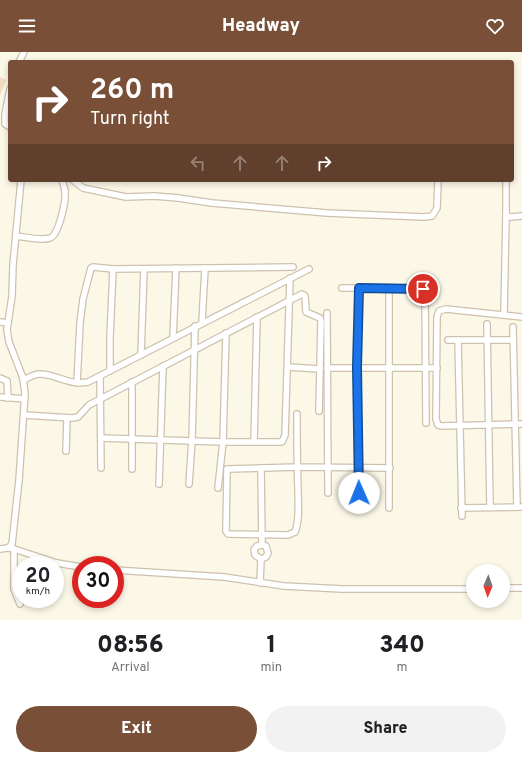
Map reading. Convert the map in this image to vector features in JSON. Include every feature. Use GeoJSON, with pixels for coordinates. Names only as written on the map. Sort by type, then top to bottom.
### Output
{"type":"FeatureCollection","features":[{"type":"Feature","properties":{"kind":"street"},"geometry":{"type":"LineString","coordinates":[[2,122],[8,99]]}},
{"type":"Feature","properties":{"kind":"street"},"geometry":{"type":"LineString","coordinates":[[12,562],[11,548],[25,399],[23,380],[8,336],[8,323],[12,296],[13,265],[21,182]]}},
{"type":"Feature","properties":{"kind":"street"},"geometry":{"type":"LineString","coordinates":[[16,236],[44,239],[51,238],[55,235],[59,226],[65,196],[63,182]]}},
{"type":"Feature","properties":{"kind":"street"},"geometry":{"type":"LineString","coordinates":[[76,182],[83,188],[126,197],[154,196],[212,203],[327,213],[424,217],[432,216],[437,208],[438,182]]}},
{"type":"Feature","properties":{"kind":"street"},"geometry":{"type":"LineString","coordinates":[[504,315],[506,182]]}},
{"type":"Feature","properties":{"kind":"street"},"geometry":{"type":"LineString","coordinates":[[506,214],[510,217],[522,216]]}},
{"type":"Feature","properties":{"kind":"street"},"geometry":{"type":"LineString","coordinates":[[77,383],[80,323],[90,270],[94,267],[113,269],[144,269],[293,267]]}},
{"type":"Feature","properties":{"kind":"street"},"geometry":{"type":"LineString","coordinates":[[173,338],[176,268]]}},
{"type":"Feature","properties":{"kind":"street"},"geometry":{"type":"LineString","coordinates":[[202,322],[205,268]]}},
{"type":"Feature","properties":{"kind":"street"},"geometry":{"type":"LineString","coordinates":[[110,371],[113,269]]}},
{"type":"Feature","properties":{"kind":"street"},"geometry":{"type":"LineString","coordinates":[[141,355],[144,269]]}},
{"type":"Feature","properties":{"kind":"street"},"geometry":{"type":"LineString","coordinates":[[23,380],[38,374],[77,383],[88,382],[202,322],[309,269]]}},
{"type":"Feature","properties":{"kind":"street"},"geometry":{"type":"LineString","coordinates":[[101,438],[223,442],[279,442],[284,440],[288,367],[290,278]]}},
{"type":"Feature","properties":{"kind":"street"},"geometry":{"type":"LineString","coordinates":[[342,288],[421,288],[425,291],[426,423]]}},
{"type":"Feature","properties":{"kind":"street"},"geometry":{"type":"LineString","coordinates":[[359,288],[357,367],[359,506]]}},
{"type":"Feature","properties":{"kind":"street"},"geometry":{"type":"LineString","coordinates":[[389,288],[389,508]]}},
{"type":"Feature","properties":{"kind":"street"},"geometry":{"type":"LineString","coordinates":[[24,415],[67,418],[78,417],[89,405],[301,294],[304,294],[306,312],[320,318],[319,411]]}},
{"type":"Feature","properties":{"kind":"street"},"geometry":{"type":"LineString","coordinates":[[522,317],[446,309],[441,310],[437,317],[436,368],[437,423],[442,426],[522,424]]}},
{"type":"Feature","properties":{"kind":"street"},"geometry":{"type":"LineString","coordinates":[[328,313],[328,493]]}},
{"type":"Feature","properties":{"kind":"street"},"geometry":{"type":"LineString","coordinates":[[254,442],[257,317]]}},
{"type":"Feature","properties":{"kind":"street"},"geometry":{"type":"LineString","coordinates":[[0,322],[8,323]]}},
{"type":"Feature","properties":{"kind":"street"},"geometry":{"type":"LineString","coordinates":[[487,324],[490,507]]}},
{"type":"Feature","properties":{"kind":"street"},"geometry":{"type":"LineString","coordinates":[[189,484],[192,440],[195,326]]}},
{"type":"Feature","properties":{"kind":"street"},"geometry":{"type":"LineString","coordinates":[[462,508],[519,507],[513,327]]}},
{"type":"Feature","properties":{"kind":"street"},"geometry":{"type":"LineString","coordinates":[[218,488],[223,442],[226,333]]}},
{"type":"Feature","properties":{"kind":"street"},"geometry":{"type":"LineString","coordinates":[[448,340],[513,340]]}},
{"type":"Feature","properties":{"kind":"street"},"geometry":{"type":"LineString","coordinates":[[458,340],[462,516]]}},
{"type":"Feature","properties":{"kind":"street"},"geometry":{"type":"LineString","coordinates":[[159,484],[163,366]]}},
{"type":"Feature","properties":{"kind":"street"},"geometry":{"type":"LineString","coordinates":[[288,367],[320,369]]}},
{"type":"Feature","properties":{"kind":"street"},"geometry":{"type":"LineString","coordinates":[[327,368],[436,368]]}},
{"type":"Feature","properties":{"kind":"street"},"geometry":{"type":"LineString","coordinates":[[100,377],[101,468]]}},
{"type":"Feature","properties":{"kind":"street"},"geometry":{"type":"LineString","coordinates":[[0,378],[8,381],[8,398]]}},
{"type":"Feature","properties":{"kind":"street"},"geometry":{"type":"LineString","coordinates":[[132,382],[132,469]]}},
{"type":"Feature","properties":{"kind":"street"},"geometry":{"type":"LineString","coordinates":[[0,397],[25,399]]}},
{"type":"Feature","properties":{"kind":"street"},"geometry":{"type":"LineString","coordinates":[[297,414],[297,467],[298,526],[296,532],[288,535],[228,534],[226,531],[227,469],[297,467],[390,468]]}},
{"type":"Feature","properties":{"kind":"street"},"geometry":{"type":"LineString","coordinates":[[66,451],[67,418]]}},
{"type":"Feature","properties":{"kind":"street"},"geometry":{"type":"LineString","coordinates":[[261,468],[262,545]]}},
{"type":"Feature","properties":{"kind":"street"},"geometry":{"type":"LineString","coordinates":[[262,545],[267,548],[268,553],[266,557],[261,558],[255,555],[254,550],[257,546],[262,545]]}},
{"type":"Feature","properties":{"kind":"street"},"geometry":{"type":"LineString","coordinates":[[0,549],[11,548],[56,563],[72,566]]}},
{"type":"Feature","properties":{"kind":"street"},"geometry":{"type":"LineString","coordinates":[[260,583],[261,558]]}},
{"type":"Feature","properties":{"kind":"street"},"geometry":{"type":"LineString","coordinates":[[124,571],[224,577],[260,583],[342,589],[466,589]]}},
{"type":"Feature","properties":{"kind":"street"},"geometry":{"type":"LineString","coordinates":[[510,588],[522,588]]}},
{"type":"Feature","properties":{"kind":"building"},"geometry":{"type":"Polygon","coordinates":[[[0,77],[6,80],[0,96],[0,77]]]}},
{"type":"Feature","properties":{"kind":"route"},"geometry":{"type":"LineString","coordinates":[[359,493],[357,367],[359,288],[423,289]]}}]}
